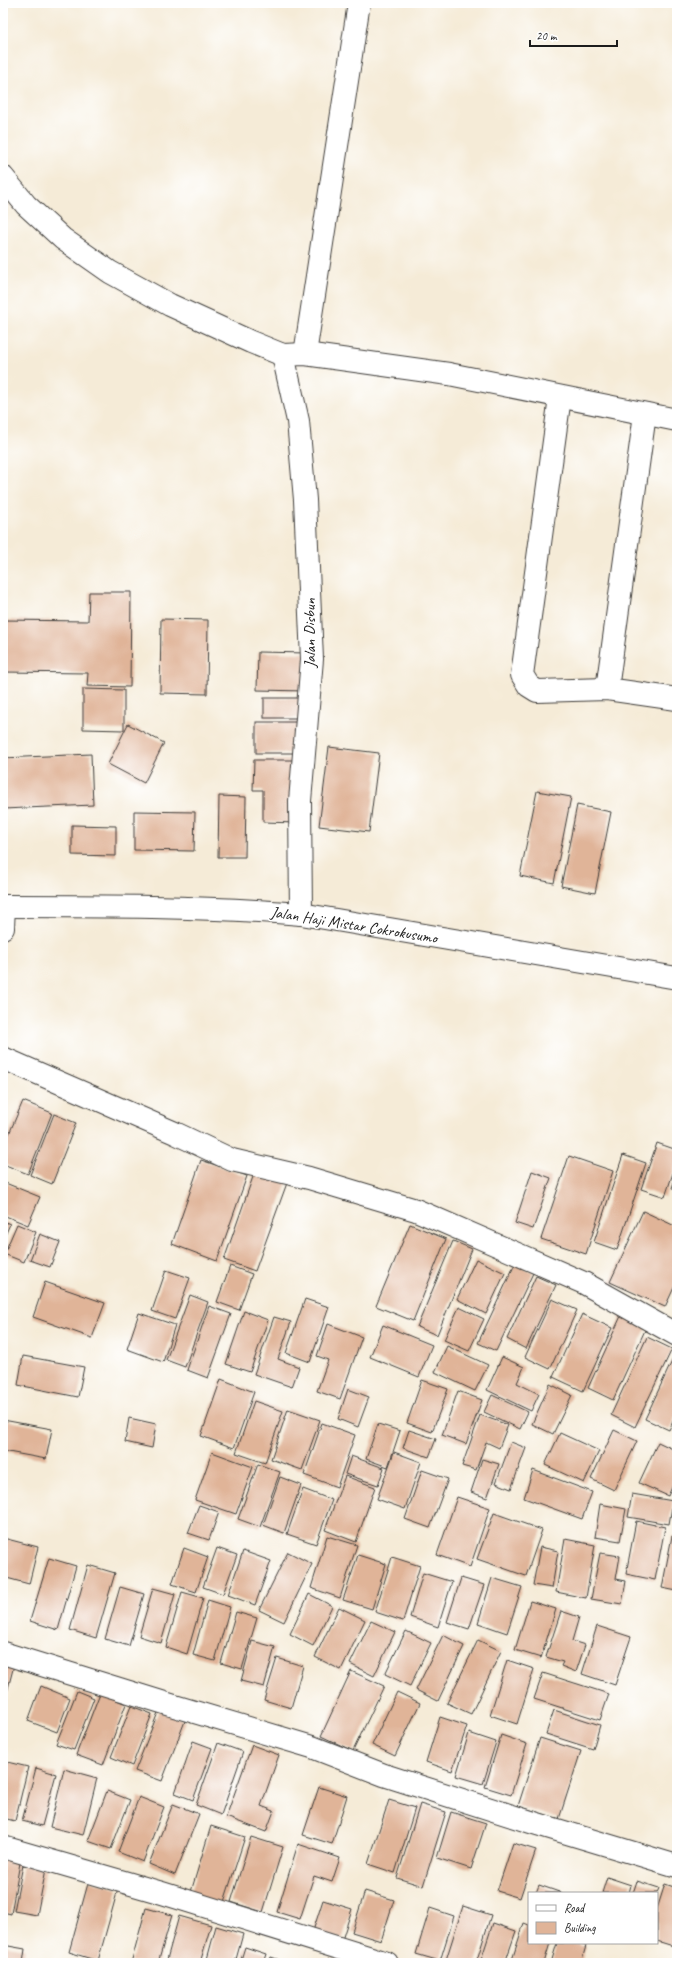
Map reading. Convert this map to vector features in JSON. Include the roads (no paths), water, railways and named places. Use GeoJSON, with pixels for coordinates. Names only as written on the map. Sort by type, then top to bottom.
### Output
{"type":"FeatureCollection","features":[{"type":"Feature","properties":{"kind":"street"},"geometry":{"type":"LineString","coordinates":[[305,354],[359,3]]}},
{"type":"Feature","properties":{"kind":"street"},"geometry":{"type":"LineString","coordinates":[[3,177],[26,205],[63,239],[110,272],[170,306],[283,355],[305,354],[448,374],[677,420]]}},
{"type":"Feature","properties":{"kind":"street","name":"Jalan Disbun"},"geometry":{"type":"LineString","coordinates":[[283,355],[299,429],[306,500],[312,651],[300,801],[301,914]]}},
{"type":"Feature","properties":{"kind":"street"},"geometry":{"type":"LineString","coordinates":[[560,397],[522,675],[529,686],[537,691],[607,689],[677,699]]}},
{"type":"Feature","properties":{"kind":"street"},"geometry":{"type":"LineString","coordinates":[[607,689],[645,414]]}},
{"type":"Feature","properties":{"kind":"street"},"geometry":{"type":"LineString","coordinates":[[3,928],[4,906]]}},
{"type":"Feature","properties":{"kind":"street","name":"Jalan Haji Mistar Cokrokusumo"},"geometry":{"type":"LineString","coordinates":[[4,906],[94,906],[262,911],[301,914],[677,978]]}},
{"type":"Feature","properties":{"kind":"street"},"geometry":{"type":"LineString","coordinates":[[3,1058],[175,1133],[232,1160],[309,1178],[416,1210],[584,1283],[677,1335]]}},
{"type":"Feature","properties":{"kind":"street"},"geometry":{"type":"LineString","coordinates":[[3,1653],[171,1706],[312,1747],[384,1775],[534,1823],[677,1866]]}},
{"type":"Feature","properties":{"kind":"street"},"geometry":{"type":"LineString","coordinates":[[3,1847],[162,1893],[387,1963]]}}]}
